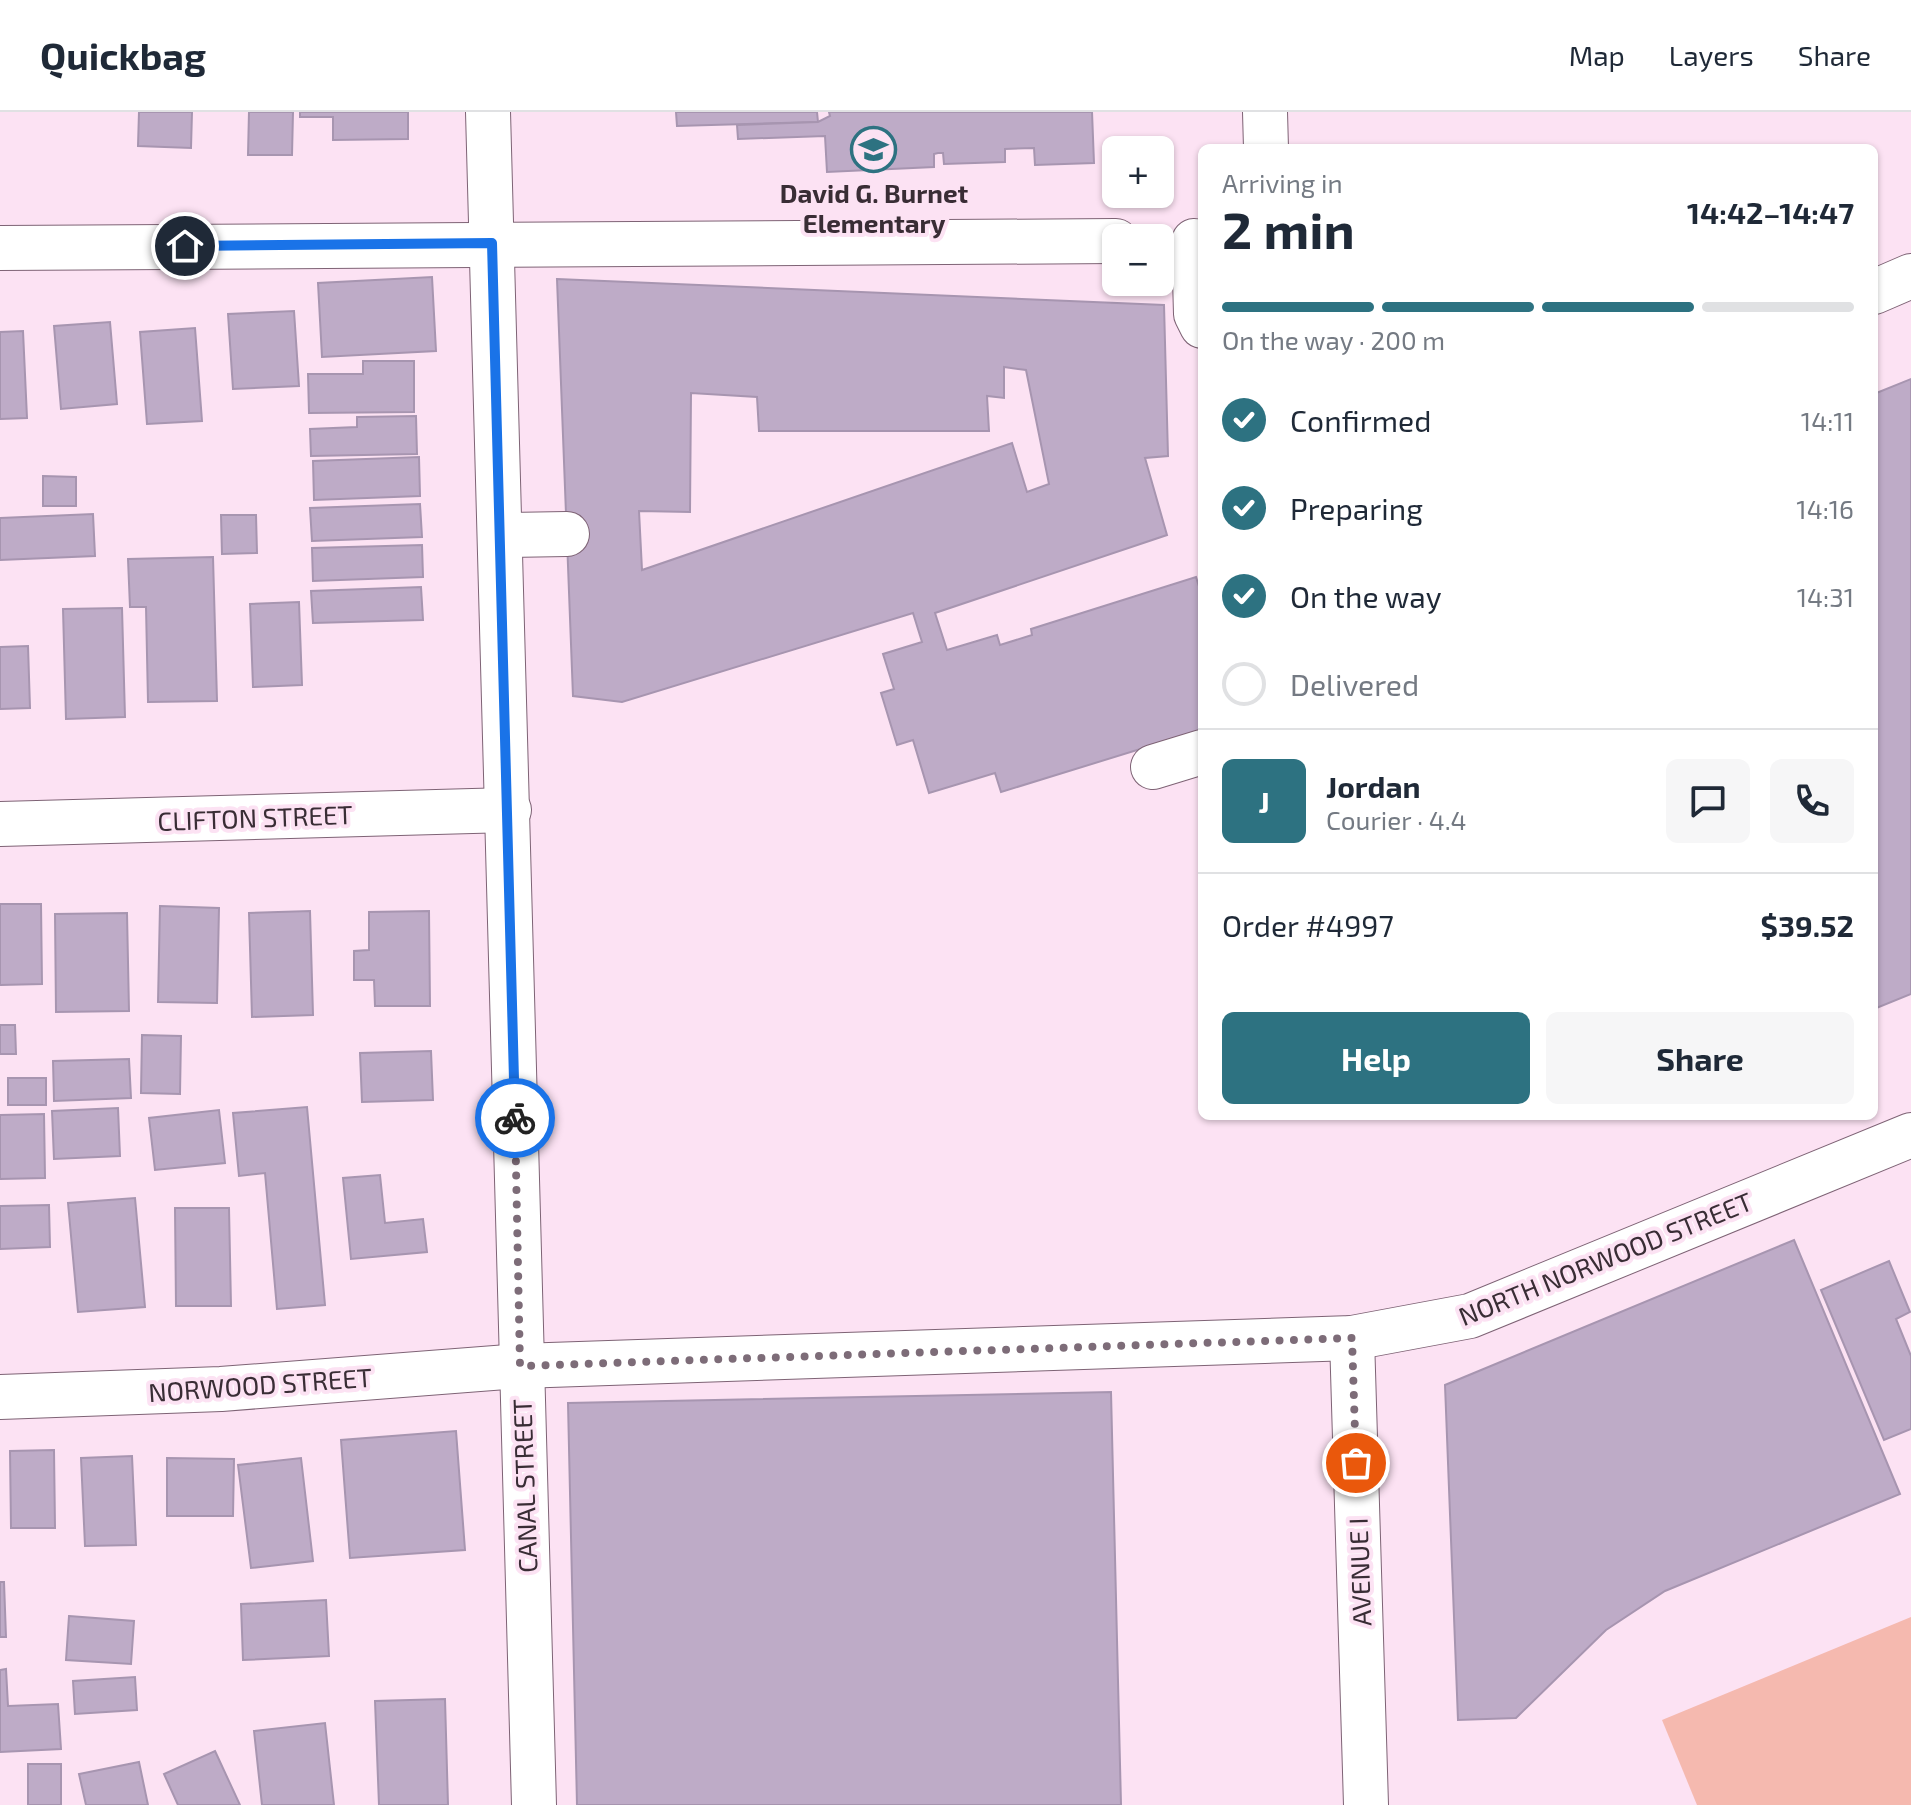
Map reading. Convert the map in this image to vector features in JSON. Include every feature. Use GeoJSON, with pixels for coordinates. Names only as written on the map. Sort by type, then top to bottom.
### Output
{"type":"FeatureCollection","features":[{"type":"Feature","properties":{"kind":"street","name":"CANAL STREET"},"geometry":{"type":"LineString","coordinates":[[488,112],[534,1805]]}},
{"type":"Feature","properties":{"kind":"street"},"geometry":{"type":"LineString","coordinates":[[1265,112],[1266,144]]}},
{"type":"Feature","properties":{"kind":"street"},"geometry":{"type":"LineString","coordinates":[[0,248],[1102,241]]}},
{"type":"Feature","properties":{"kind":"street"},"geometry":{"type":"LineString","coordinates":[[1185,241],[1198,318]]}},
{"type":"Feature","properties":{"kind":"street"},"geometry":{"type":"LineString","coordinates":[[1878,290],[1911,276]]}},
{"type":"Feature","properties":{"kind":"street"},"geometry":{"type":"LineString","coordinates":[[501,535],[567,534]]}},
{"type":"Feature","properties":{"kind":"street"},"geometry":{"type":"LineString","coordinates":[[1153,767],[1198,753]]}},
{"type":"Feature","properties":{"kind":"street","name":"CLIFTON STREET"},"geometry":{"type":"LineString","coordinates":[[0,824],[509,810]]}},
{"type":"Feature","properties":{"kind":"street","name":"NORTH NORWOOD STREET"},"geometry":{"type":"LineString","coordinates":[[520,1366],[1352,1338],[1470,1316],[1911,1135]]}},
{"type":"Feature","properties":{"kind":"street","name":"AVENUE I"},"geometry":{"type":"LineString","coordinates":[[1352,1338],[1366,1805]]}},
{"type":"Feature","properties":{"kind":"street","name":"NORWOOD STREET"},"geometry":{"type":"LineString","coordinates":[[0,1397],[221,1389],[520,1366]]}},
{"type":"Feature","properties":{"kind":"shaded area"},"geometry":{"type":"Polygon","coordinates":[[[1911,1617],[1911,1805],[1697,1805],[1662,1720],[1911,1617]]]}},
{"type":"Feature","properties":{"kind":"building"},"geometry":{"type":"Polygon","coordinates":[[[139,112],[192,112],[191,148],[138,146],[139,112]]]}},
{"type":"Feature","properties":{"kind":"building"},"geometry":{"type":"Polygon","coordinates":[[[249,112],[293,112],[292,155],[248,155],[249,112]]]}},
{"type":"Feature","properties":{"kind":"building"},"geometry":{"type":"Polygon","coordinates":[[[300,112],[408,112],[408,139],[333,140],[333,117],[300,117],[300,112]]]}},
{"type":"Feature","properties":{"kind":"building"},"geometry":{"type":"Polygon","coordinates":[[[676,112],[817,112],[818,122],[677,126],[676,112]]]}},
{"type":"Feature","properties":{"kind":"building"},"geometry":{"type":"Polygon","coordinates":[[[829,112],[1092,112],[1094,163],[1035,165],[1034,148],[1005,149],[1005,162],[944,164],[943,153],[938,153],[934,154],[934,167],[827,172],[825,136],[738,139],[737,125],[818,122],[830,116],[829,112]]]}},
{"type":"Feature","properties":{"kind":"building"},"geometry":{"type":"Polygon","coordinates":[[[432,277],[436,351],[322,357],[318,283],[432,277]]]}},
{"type":"Feature","properties":{"kind":"building"},"geometry":{"type":"Polygon","coordinates":[[[557,279],[1164,305],[1168,456],[1145,458],[1167,535],[935,613],[947,650],[997,635],[1000,645],[1032,635],[1031,629],[1196,577],[1198,731],[1001,792],[995,773],[929,793],[913,740],[897,745],[881,693],[894,689],[883,654],[922,642],[913,613],[622,702],[573,696],[557,279]],[[1004,367],[1004,398],[987,396],[989,431],[759,431],[757,397],[691,393],[690,512],[639,511],[642,570],[1012,443],[1027,492],[1049,484],[1026,370],[1004,367]]]}},
{"type":"Feature","properties":{"kind":"building"},"geometry":{"type":"Polygon","coordinates":[[[294,311],[299,386],[233,389],[228,314],[294,311]]]}},
{"type":"Feature","properties":{"kind":"building"},"geometry":{"type":"Polygon","coordinates":[[[110,322],[117,404],[61,409],[54,326],[110,322]]]}},
{"type":"Feature","properties":{"kind":"building"},"geometry":{"type":"Polygon","coordinates":[[[195,328],[202,421],[147,424],[140,332],[195,328]]]}},
{"type":"Feature","properties":{"kind":"building"},"geometry":{"type":"Polygon","coordinates":[[[23,331],[27,418],[0,419],[0,332],[23,331]]]}},
{"type":"Feature","properties":{"kind":"building"},"geometry":{"type":"Polygon","coordinates":[[[363,361],[414,361],[414,412],[309,413],[308,374],[363,374],[363,361]]]}},
{"type":"Feature","properties":{"kind":"building"},"geometry":{"type":"Polygon","coordinates":[[[1911,379],[1911,994],[1878,1007],[1878,392],[1911,379]]]}},
{"type":"Feature","properties":{"kind":"building"},"geometry":{"type":"Polygon","coordinates":[[[416,416],[417,454],[311,456],[310,429],[357,427],[357,417],[416,416]]]}},
{"type":"Feature","properties":{"kind":"building"},"geometry":{"type":"Polygon","coordinates":[[[419,457],[420,496],[314,500],[313,461],[419,457]]]}},
{"type":"Feature","properties":{"kind":"building"},"geometry":{"type":"Polygon","coordinates":[[[43,476],[76,477],[76,506],[43,506],[43,476]]]}},
{"type":"Feature","properties":{"kind":"building"},"geometry":{"type":"Polygon","coordinates":[[[420,504],[422,537],[312,541],[310,508],[420,504]]]}},
{"type":"Feature","properties":{"kind":"building"},"geometry":{"type":"Polygon","coordinates":[[[93,514],[95,556],[0,560],[0,518],[93,514]]]}},
{"type":"Feature","properties":{"kind":"building"},"geometry":{"type":"Polygon","coordinates":[[[221,515],[256,515],[257,553],[222,554],[221,515]]]}},
{"type":"Feature","properties":{"kind":"building"},"geometry":{"type":"Polygon","coordinates":[[[422,545],[423,577],[313,581],[312,548],[422,545]]]}},
{"type":"Feature","properties":{"kind":"building"},"geometry":{"type":"Polygon","coordinates":[[[213,557],[217,701],[148,702],[146,607],[130,607],[128,559],[213,557]]]}},
{"type":"Feature","properties":{"kind":"building"},"geometry":{"type":"Polygon","coordinates":[[[421,587],[423,620],[313,623],[311,591],[421,587]]]}},
{"type":"Feature","properties":{"kind":"building"},"geometry":{"type":"Polygon","coordinates":[[[299,602],[302,685],[253,687],[250,604],[299,602]]]}},
{"type":"Feature","properties":{"kind":"building"},"geometry":{"type":"Polygon","coordinates":[[[122,608],[125,717],[66,719],[63,609],[122,608]]]}},
{"type":"Feature","properties":{"kind":"building"},"geometry":{"type":"Polygon","coordinates":[[[28,646],[30,708],[0,709],[0,647],[28,646]]]}},
{"type":"Feature","properties":{"kind":"building"},"geometry":{"type":"Polygon","coordinates":[[[0,904],[41,904],[42,984],[0,985],[0,904]]]}},
{"type":"Feature","properties":{"kind":"building"},"geometry":{"type":"Polygon","coordinates":[[[160,906],[219,908],[217,1003],[158,1002],[160,906]]]}},
{"type":"Feature","properties":{"kind":"building"},"geometry":{"type":"Polygon","coordinates":[[[310,911],[313,1015],[252,1017],[249,913],[310,911]]]}},
{"type":"Feature","properties":{"kind":"building"},"geometry":{"type":"Polygon","coordinates":[[[429,911],[430,1006],[375,1006],[374,980],[354,980],[354,951],[369,950],[369,912],[429,911]]]}},
{"type":"Feature","properties":{"kind":"building"},"geometry":{"type":"Polygon","coordinates":[[[127,913],[129,1011],[56,1012],[55,914],[127,913]]]}},
{"type":"Feature","properties":{"kind":"building"},"geometry":{"type":"Polygon","coordinates":[[[0,1025],[15,1025],[16,1054],[0,1054],[0,1025]]]}},
{"type":"Feature","properties":{"kind":"building"},"geometry":{"type":"Polygon","coordinates":[[[142,1035],[181,1036],[180,1094],[141,1093],[142,1035]]]}},
{"type":"Feature","properties":{"kind":"building"},"geometry":{"type":"Polygon","coordinates":[[[431,1051],[433,1100],[362,1102],[360,1053],[431,1051]]]}},
{"type":"Feature","properties":{"kind":"building"},"geometry":{"type":"Polygon","coordinates":[[[129,1059],[131,1098],[54,1101],[53,1061],[129,1059]]]}},
{"type":"Feature","properties":{"kind":"building"},"geometry":{"type":"Polygon","coordinates":[[[8,1078],[46,1078],[46,1105],[8,1105],[8,1078]]]}},
{"type":"Feature","properties":{"kind":"building"},"geometry":{"type":"Polygon","coordinates":[[[307,1107],[325,1305],[277,1309],[265,1173],[239,1176],[233,1113],[307,1107]]]}},
{"type":"Feature","properties":{"kind":"building"},"geometry":{"type":"Polygon","coordinates":[[[118,1108],[120,1156],[54,1159],[52,1111],[118,1108]]]}},
{"type":"Feature","properties":{"kind":"building"},"geometry":{"type":"Polygon","coordinates":[[[219,1110],[225,1163],[155,1170],[149,1118],[219,1110]]]}},
{"type":"Feature","properties":{"kind":"building"},"geometry":{"type":"Polygon","coordinates":[[[44,1114],[45,1178],[0,1179],[0,1115],[44,1114]]]}},
{"type":"Feature","properties":{"kind":"building"},"geometry":{"type":"Polygon","coordinates":[[[380,1175],[385,1223],[423,1219],[427,1252],[351,1259],[343,1178],[380,1175]]]}},
{"type":"Feature","properties":{"kind":"building"},"geometry":{"type":"Polygon","coordinates":[[[135,1198],[145,1307],[78,1312],[68,1203],[135,1198]]]}},
{"type":"Feature","properties":{"kind":"building"},"geometry":{"type":"Polygon","coordinates":[[[49,1205],[50,1247],[0,1249],[0,1206],[49,1205]]]}},
{"type":"Feature","properties":{"kind":"building"},"geometry":{"type":"Polygon","coordinates":[[[175,1208],[229,1208],[231,1306],[176,1306],[175,1208]]]}},
{"type":"Feature","properties":{"kind":"building"},"geometry":{"type":"Polygon","coordinates":[[[1794,1240],[1900,1494],[1665,1591],[1606,1630],[1516,1718],[1458,1720],[1445,1385],[1794,1240]]]}},
{"type":"Feature","properties":{"kind":"building"},"geometry":{"type":"Polygon","coordinates":[[[1889,1261],[1910,1312],[1896,1319],[1911,1356],[1911,1429],[1884,1440],[1821,1290],[1889,1261]]]}},
{"type":"Feature","properties":{"kind":"building"},"geometry":{"type":"Polygon","coordinates":[[[1111,1392],[1121,1805],[577,1805],[568,1403],[1111,1392]]]}},
{"type":"Feature","properties":{"kind":"building"},"geometry":{"type":"Polygon","coordinates":[[[456,1431],[465,1550],[350,1558],[341,1440],[456,1431]]]}},
{"type":"Feature","properties":{"kind":"building"},"geometry":{"type":"Polygon","coordinates":[[[54,1450],[55,1528],[11,1528],[10,1451],[54,1450]]]}},
{"type":"Feature","properties":{"kind":"building"},"geometry":{"type":"Polygon","coordinates":[[[132,1456],[136,1545],[85,1546],[81,1458],[132,1456]]]}},
{"type":"Feature","properties":{"kind":"building"},"geometry":{"type":"Polygon","coordinates":[[[167,1458],[234,1459],[233,1516],[167,1516],[167,1458]]]}},
{"type":"Feature","properties":{"kind":"building"},"geometry":{"type":"Polygon","coordinates":[[[301,1458],[313,1561],[251,1568],[238,1465],[301,1458]]]}},
{"type":"Feature","properties":{"kind":"building"},"geometry":{"type":"Polygon","coordinates":[[[0,1582],[4,1582],[6,1637],[0,1637],[0,1582]]]}},
{"type":"Feature","properties":{"kind":"building"},"geometry":{"type":"Polygon","coordinates":[[[326,1600],[329,1656],[243,1660],[241,1604],[326,1600]]]}},
{"type":"Feature","properties":{"kind":"building"},"geometry":{"type":"Polygon","coordinates":[[[69,1616],[134,1621],[131,1664],[66,1660],[69,1616]]]}},
{"type":"Feature","properties":{"kind":"building"},"geometry":{"type":"Polygon","coordinates":[[[6,1669],[8,1706],[58,1704],[61,1749],[0,1752],[0,1670],[6,1669]]]}},
{"type":"Feature","properties":{"kind":"building"},"geometry":{"type":"Polygon","coordinates":[[[135,1677],[137,1710],[75,1714],[73,1681],[135,1677]]]}},
{"type":"Feature","properties":{"kind":"building"},"geometry":{"type":"Polygon","coordinates":[[[445,1699],[448,1805],[379,1805],[375,1701],[445,1699]]]}},
{"type":"Feature","properties":{"kind":"building"},"geometry":{"type":"Polygon","coordinates":[[[325,1723],[334,1805],[262,1805],[254,1731],[325,1723]]]}},
{"type":"Feature","properties":{"kind":"building"},"geometry":{"type":"Polygon","coordinates":[[[215,1751],[240,1805],[178,1805],[164,1774],[215,1751]]]}},
{"type":"Feature","properties":{"kind":"building"},"geometry":{"type":"Polygon","coordinates":[[[139,1762],[148,1805],[86,1805],[79,1774],[139,1762]]]}},
{"type":"Feature","properties":{"kind":"building"},"geometry":{"type":"Polygon","coordinates":[[[28,1764],[61,1764],[61,1805],[28,1805],[28,1764]]]}},
{"type":"Feature","properties":{"kind":"way so far"},"geometry":{"type":"LineString","coordinates":[[515,1118],[520,1366],[1352,1338],[1356,1463]]}},
{"type":"Feature","properties":{"kind":"place","name":"David G. Burnet Elementary"},"geometry":{"type":"Point","coordinates":[874,149]}},
{"type":"Feature","properties":{"kind":"route"},"geometry":{"type":"LineString","coordinates":[[185,246],[492,243],[515,1118]]}}]}
